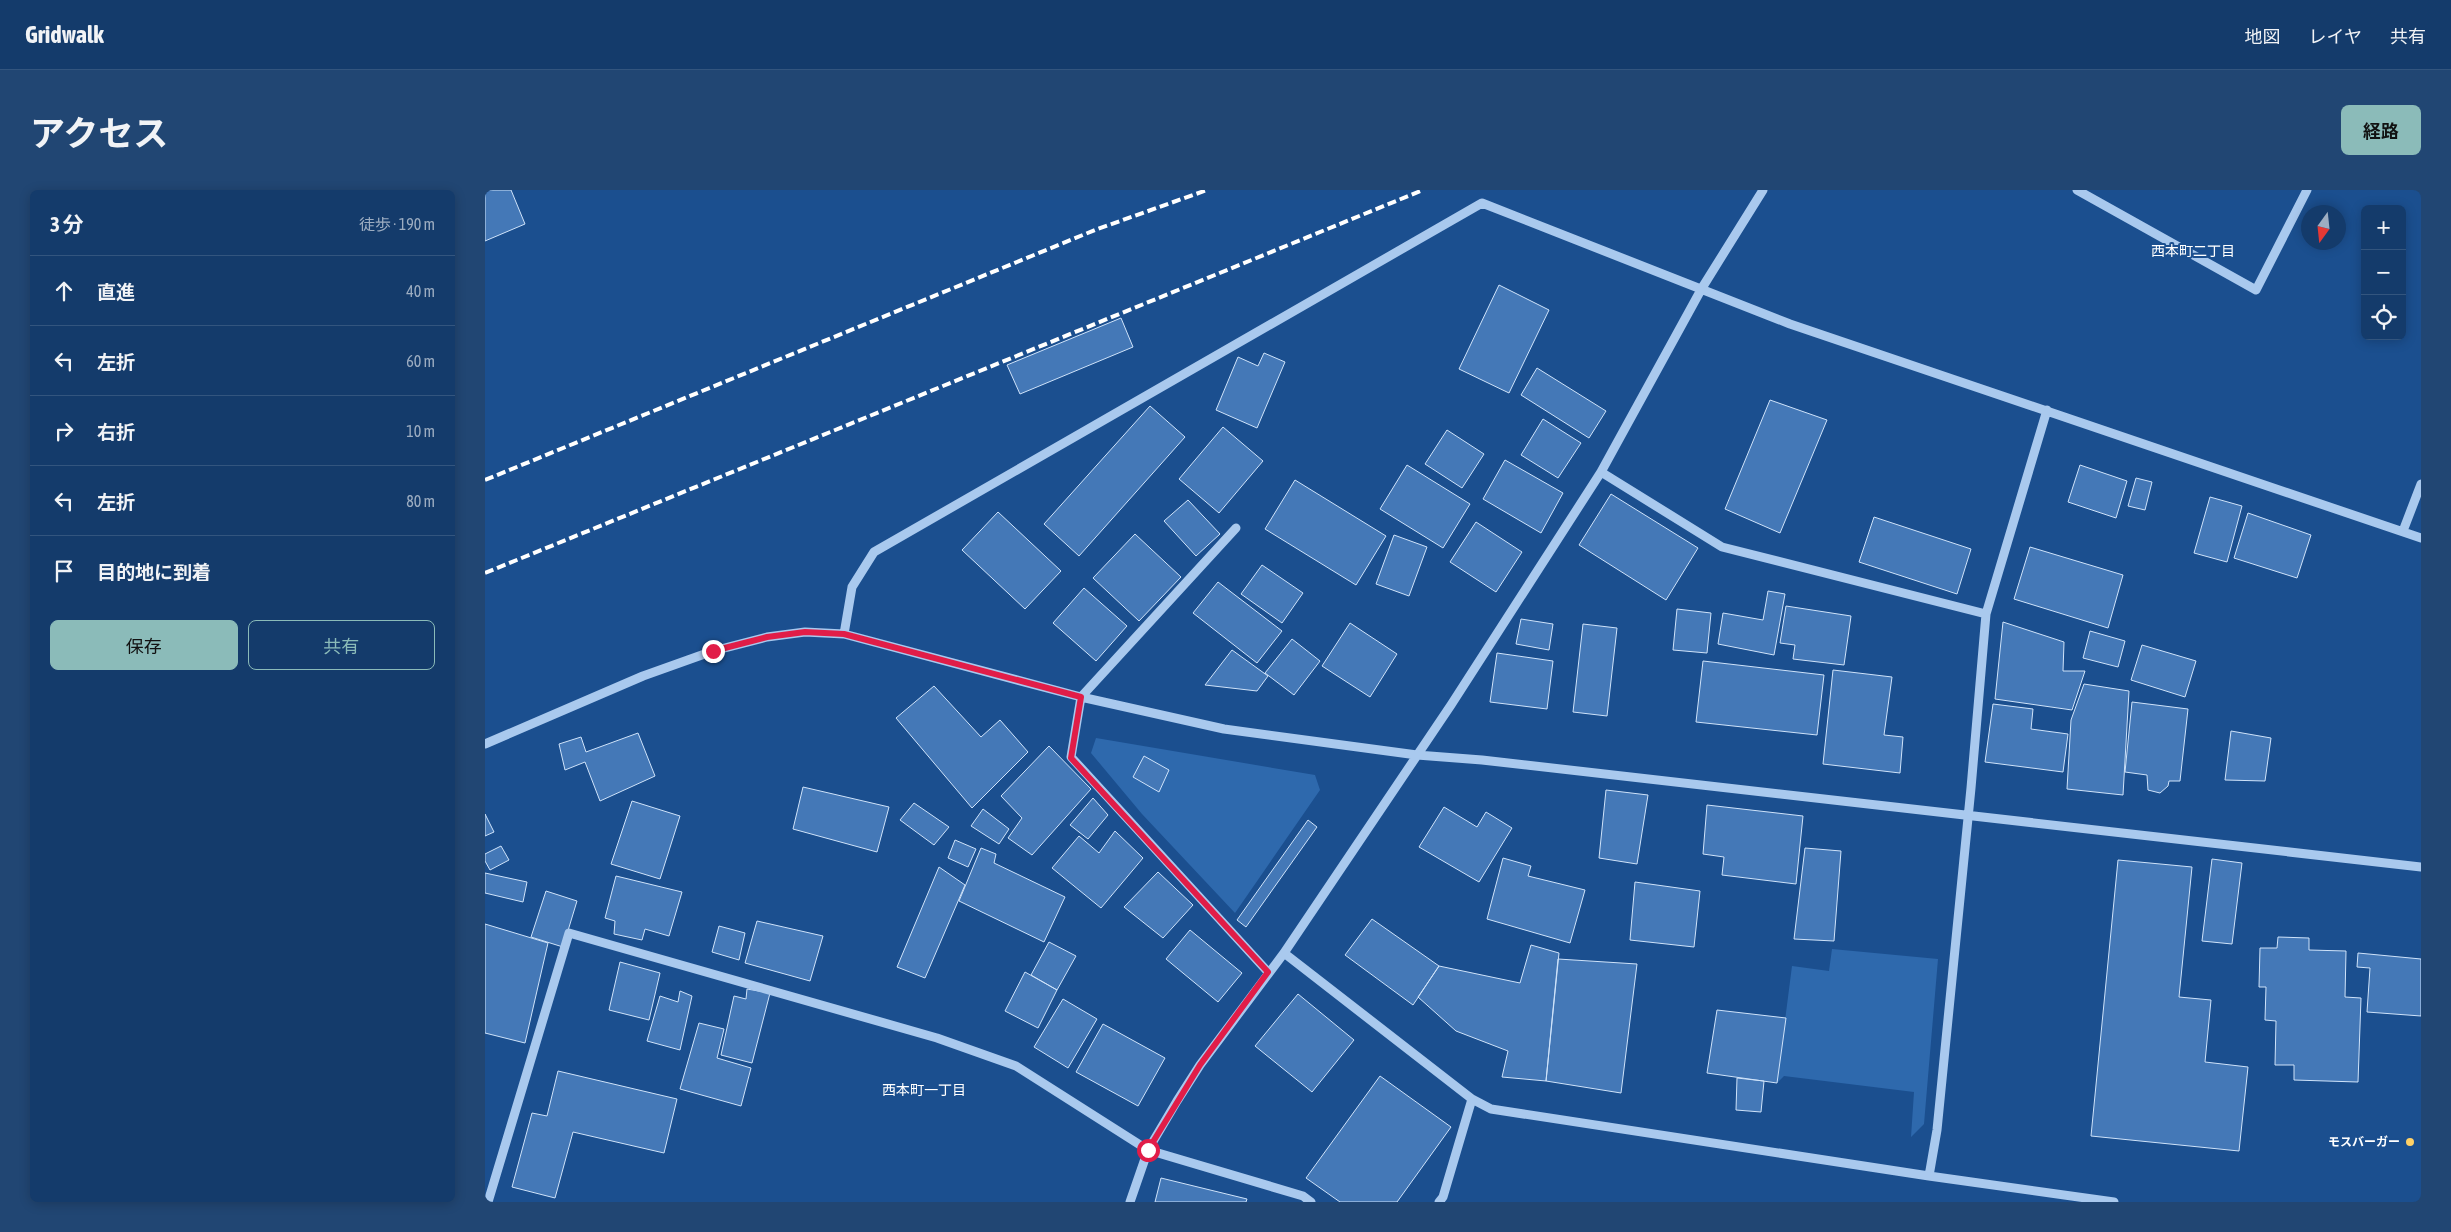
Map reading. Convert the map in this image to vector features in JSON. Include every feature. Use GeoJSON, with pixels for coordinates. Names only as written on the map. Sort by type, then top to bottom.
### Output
{"type":"FeatureCollection","features":[{"type":"Feature","properties":{"kind":"street"},"geometry":{"type":"LineString","coordinates":[[1130,1202],[1148,1150],[1200,1065],[1284,953],[1417,755],[1601,472],[1702,288],[1763,190]]}},
{"type":"Feature","properties":{"kind":"street"},"geometry":{"type":"LineString","coordinates":[[2077,190],[2256,290],[2307,190]]}},
{"type":"Feature","properties":{"kind":"street"},"geometry":{"type":"LineString","coordinates":[[844,634],[852,587],[874,552],[1482,203],[1790,324],[2421,538]]}},
{"type":"Feature","properties":{"kind":"street"},"geometry":{"type":"LineString","coordinates":[[1929,1176],[1937,1130],[1986,614],[2047,410]]}},
{"type":"Feature","properties":{"kind":"street"},"geometry":{"type":"LineString","coordinates":[[1601,472],[1721,547],[1986,614]]}},
{"type":"Feature","properties":{"kind":"street"},"geometry":{"type":"LineString","coordinates":[[2403,531],[2421,484]]}},
{"type":"Feature","properties":{"kind":"street"},"geometry":{"type":"LineString","coordinates":[[1236,528],[1081,697],[1071,758],[1268,972]]}},
{"type":"Feature","properties":{"kind":"street"},"geometry":{"type":"LineString","coordinates":[[485,744],[643,676],[713,651],[767,637],[805,632],[844,634],[1081,697],[1224,729],[1417,755],[1482,760],[2421,866]]}},
{"type":"Feature","properties":{"kind":"street"},"geometry":{"type":"LineString","coordinates":[[488,1202],[569,933],[937,1038],[1016,1066],[1148,1150],[1303,1196],[1311,1202]]}},
{"type":"Feature","properties":{"kind":"street"},"geometry":{"type":"LineString","coordinates":[[1284,953],[1472,1100],[1491,1109],[1929,1176],[2114,1202]]}},
{"type":"Feature","properties":{"kind":"street"},"geometry":{"type":"LineString","coordinates":[[1439,1202],[1443,1197],[1472,1100]]}},
{"type":"Feature","properties":{"kind":"shaded area"},"geometry":{"type":"Polygon","coordinates":[[[1096,738],[1315,775],[1320,790],[1235,913],[1142,814],[1091,753],[1096,738]]]}},
{"type":"Feature","properties":{"kind":"shaded area"},"geometry":{"type":"Polygon","coordinates":[[[1832,949],[1938,959],[1924,1124],[1911,1137],[1914,1092],[1784,1076],[1777,1083],[1792,966],[1829,971],[1832,949]]]}},
{"type":"Feature","properties":{"kind":"building"},"geometry":{"type":"Polygon","coordinates":[[[485,190],[511,190],[525,224],[485,241],[485,190]]]}},
{"type":"Feature","properties":{"kind":"building"},"geometry":{"type":"Polygon","coordinates":[[[1499,285],[1549,310],[1509,393],[1459,369],[1499,285]]]}},
{"type":"Feature","properties":{"kind":"building"},"geometry":{"type":"Polygon","coordinates":[[[1121,318],[1133,347],[1020,394],[1007,365],[1121,318]]]}},
{"type":"Feature","properties":{"kind":"building"},"geometry":{"type":"Polygon","coordinates":[[[1264,353],[1285,362],[1257,428],[1216,410],[1238,357],[1258,366],[1264,353]]]}},
{"type":"Feature","properties":{"kind":"building"},"geometry":{"type":"Polygon","coordinates":[[[1537,368],[1606,411],[1589,438],[1521,395],[1537,368]]]}},
{"type":"Feature","properties":{"kind":"building"},"geometry":{"type":"Polygon","coordinates":[[[1770,400],[1827,420],[1780,533],[1725,509],[1770,400]]]}},
{"type":"Feature","properties":{"kind":"building"},"geometry":{"type":"Polygon","coordinates":[[[1150,406],[1185,437],[1079,556],[1044,524],[1150,406]]]}},
{"type":"Feature","properties":{"kind":"building"},"geometry":{"type":"Polygon","coordinates":[[[1543,419],[1581,443],[1558,478],[1521,455],[1543,419]]]}},
{"type":"Feature","properties":{"kind":"building"},"geometry":{"type":"Polygon","coordinates":[[[1223,427],[1263,461],[1219,513],[1179,479],[1223,427]]]}},
{"type":"Feature","properties":{"kind":"building"},"geometry":{"type":"Polygon","coordinates":[[[1447,430],[1484,454],[1462,488],[1425,464],[1447,430]]]}},
{"type":"Feature","properties":{"kind":"building"},"geometry":{"type":"Polygon","coordinates":[[[1505,460],[1563,493],[1541,533],[1483,499],[1505,460]]]}},
{"type":"Feature","properties":{"kind":"building"},"geometry":{"type":"Polygon","coordinates":[[[1407,465],[1470,504],[1443,548],[1380,509],[1407,465]]]}},
{"type":"Feature","properties":{"kind":"building"},"geometry":{"type":"Polygon","coordinates":[[[2080,465],[2127,481],[2116,518],[2068,502],[2080,465]]]}},
{"type":"Feature","properties":{"kind":"building"},"geometry":{"type":"Polygon","coordinates":[[[2136,478],[2152,482],[2145,510],[2128,506],[2136,478]]]}},
{"type":"Feature","properties":{"kind":"building"},"geometry":{"type":"Polygon","coordinates":[[[1295,480],[1386,536],[1356,585],[1265,529],[1295,480]]]}},
{"type":"Feature","properties":{"kind":"building"},"geometry":{"type":"Polygon","coordinates":[[[1611,494],[1698,548],[1666,600],[1579,545],[1611,494]]]}},
{"type":"Feature","properties":{"kind":"building"},"geometry":{"type":"Polygon","coordinates":[[[2210,497],[2242,506],[2227,562],[2194,553],[2210,497]]]}},
{"type":"Feature","properties":{"kind":"building"},"geometry":{"type":"Polygon","coordinates":[[[1188,500],[1220,534],[1196,556],[1164,521],[1188,500]]]}},
{"type":"Feature","properties":{"kind":"building"},"geometry":{"type":"Polygon","coordinates":[[[998,512],[1061,571],[1025,609],[962,550],[998,512]]]}},
{"type":"Feature","properties":{"kind":"building"},"geometry":{"type":"Polygon","coordinates":[[[2248,513],[2311,535],[2297,578],[2234,558],[2248,513]]]}},
{"type":"Feature","properties":{"kind":"building"},"geometry":{"type":"Polygon","coordinates":[[[1874,517],[1971,549],[1957,594],[1859,562],[1874,517]]]}},
{"type":"Feature","properties":{"kind":"building"},"geometry":{"type":"Polygon","coordinates":[[[1476,522],[1522,552],[1496,592],[1450,562],[1476,522]]]}},
{"type":"Feature","properties":{"kind":"building"},"geometry":{"type":"Polygon","coordinates":[[[1135,534],[1181,577],[1139,621],[1093,578],[1135,534]]]}},
{"type":"Feature","properties":{"kind":"building"},"geometry":{"type":"Polygon","coordinates":[[[1394,535],[1427,547],[1409,596],[1376,584],[1394,535]]]}},
{"type":"Feature","properties":{"kind":"building"},"geometry":{"type":"Polygon","coordinates":[[[2030,547],[2123,575],[2108,628],[2014,599],[2030,547]]]}},
{"type":"Feature","properties":{"kind":"building"},"geometry":{"type":"Polygon","coordinates":[[[1262,565],[1303,593],[1282,623],[1241,594],[1262,565]]]}},
{"type":"Feature","properties":{"kind":"building"},"geometry":{"type":"Polygon","coordinates":[[[1218,582],[1282,631],[1257,663],[1193,613],[1218,582]]]}},
{"type":"Feature","properties":{"kind":"building"},"geometry":{"type":"Polygon","coordinates":[[[1084,588],[1127,626],[1096,661],[1053,623],[1084,588]]]}},
{"type":"Feature","properties":{"kind":"building"},"geometry":{"type":"Polygon","coordinates":[[[1768,591],[1785,594],[1774,655],[1718,644],[1723,613],[1763,620],[1768,591]]]}},
{"type":"Feature","properties":{"kind":"building"},"geometry":{"type":"Polygon","coordinates":[[[1786,606],[1851,616],[1844,665],[1793,659],[1795,645],[1780,643],[1786,606]]]}},
{"type":"Feature","properties":{"kind":"building"},"geometry":{"type":"Polygon","coordinates":[[[1677,609],[1711,613],[1707,653],[1673,650],[1677,609]]]}},
{"type":"Feature","properties":{"kind":"building"},"geometry":{"type":"Polygon","coordinates":[[[1521,619],[1553,624],[1549,650],[1516,644],[1521,619]]]}},
{"type":"Feature","properties":{"kind":"building"},"geometry":{"type":"Polygon","coordinates":[[[2003,622],[2064,642],[2063,671],[2085,671],[2072,710],[1995,699],[2003,622]]]}},
{"type":"Feature","properties":{"kind":"building"},"geometry":{"type":"Polygon","coordinates":[[[1350,623],[1397,654],[1370,697],[1322,666],[1350,623]]]}},
{"type":"Feature","properties":{"kind":"building"},"geometry":{"type":"Polygon","coordinates":[[[1583,624],[1617,628],[1607,716],[1573,712],[1583,624]]]}},
{"type":"Feature","properties":{"kind":"building"},"geometry":{"type":"Polygon","coordinates":[[[2090,631],[2125,641],[2118,667],[2083,658],[2090,631]]]}},
{"type":"Feature","properties":{"kind":"building"},"geometry":{"type":"Polygon","coordinates":[[[1292,639],[1320,661],[1294,695],[1265,673],[1292,639]]]}},
{"type":"Feature","properties":{"kind":"building"},"geometry":{"type":"Polygon","coordinates":[[[2142,645],[2196,661],[2185,697],[2131,680],[2142,645]]]}},
{"type":"Feature","properties":{"kind":"building"},"geometry":{"type":"Polygon","coordinates":[[[1232,650],[1268,676],[1257,691],[1205,685],[1232,650]]]}},
{"type":"Feature","properties":{"kind":"building"},"geometry":{"type":"Polygon","coordinates":[[[1497,653],[1553,661],[1547,709],[1490,702],[1497,653]]]}},
{"type":"Feature","properties":{"kind":"building"},"geometry":{"type":"Polygon","coordinates":[[[1703,661],[1824,675],[1817,735],[1696,722],[1703,661]]]}},
{"type":"Feature","properties":{"kind":"building"},"geometry":{"type":"Polygon","coordinates":[[[1833,670],[1892,677],[1884,735],[1903,737],[1900,773],[1823,764],[1833,670]]]}},
{"type":"Feature","properties":{"kind":"building"},"geometry":{"type":"Polygon","coordinates":[[[2084,684],[2129,691],[2123,795],[2067,789],[2071,720],[2084,684]]]}},
{"type":"Feature","properties":{"kind":"building"},"geometry":{"type":"Polygon","coordinates":[[[934,686],[981,737],[1000,720],[1028,752],[972,808],[896,718],[934,686]]]}},
{"type":"Feature","properties":{"kind":"building"},"geometry":{"type":"Polygon","coordinates":[[[2132,702],[2188,709],[2180,781],[2169,781],[2168,786],[2160,793],[2148,790],[2147,775],[2125,772],[2132,702]]]}},
{"type":"Feature","properties":{"kind":"building"},"geometry":{"type":"Polygon","coordinates":[[[1993,704],[2033,709],[2031,729],[2068,734],[2063,772],[1985,762],[1993,704]]]}},
{"type":"Feature","properties":{"kind":"building"},"geometry":{"type":"Polygon","coordinates":[[[2231,731],[2271,738],[2265,781],[2225,780],[2231,731]]]}},
{"type":"Feature","properties":{"kind":"building"},"geometry":{"type":"Polygon","coordinates":[[[638,733],[655,776],[600,801],[585,762],[565,770],[559,744],[581,737],[586,752],[638,733]]]}},
{"type":"Feature","properties":{"kind":"building"},"geometry":{"type":"Polygon","coordinates":[[[1049,746],[1091,789],[1032,855],[1008,838],[1022,818],[1001,796],[1049,746]]]}},
{"type":"Feature","properties":{"kind":"building"},"geometry":{"type":"Polygon","coordinates":[[[1144,756],[1169,770],[1159,792],[1133,777],[1144,756]]]}},
{"type":"Feature","properties":{"kind":"building"},"geometry":{"type":"Polygon","coordinates":[[[803,787],[889,807],[877,852],[793,829],[803,787]]]}},
{"type":"Feature","properties":{"kind":"building"},"geometry":{"type":"Polygon","coordinates":[[[1606,790],[1648,795],[1637,864],[1599,858],[1606,790]]]}},
{"type":"Feature","properties":{"kind":"building"},"geometry":{"type":"Polygon","coordinates":[[[1093,798],[1108,815],[1088,839],[1070,825],[1093,798]]]}},
{"type":"Feature","properties":{"kind":"building"},"geometry":{"type":"Polygon","coordinates":[[[632,801],[680,816],[660,879],[611,864],[632,801]]]}},
{"type":"Feature","properties":{"kind":"building"},"geometry":{"type":"Polygon","coordinates":[[[914,803],[949,827],[934,845],[900,820],[914,803]]]}},
{"type":"Feature","properties":{"kind":"building"},"geometry":{"type":"Polygon","coordinates":[[[1707,805],[1803,816],[1796,884],[1722,875],[1724,857],[1703,854],[1707,805]]]}},
{"type":"Feature","properties":{"kind":"building"},"geometry":{"type":"Polygon","coordinates":[[[1444,807],[1477,827],[1486,812],[1512,828],[1479,882],[1419,847],[1444,807]]]}},
{"type":"Feature","properties":{"kind":"building"},"geometry":{"type":"Polygon","coordinates":[[[983,809],[1009,829],[999,844],[971,826],[983,809]]]}},
{"type":"Feature","properties":{"kind":"building"},"geometry":{"type":"Polygon","coordinates":[[[485,814],[494,832],[485,836],[485,814]]]}},
{"type":"Feature","properties":{"kind":"building"},"geometry":{"type":"Polygon","coordinates":[[[1308,820],[1317,827],[1246,927],[1237,920],[1308,820]]]}},
{"type":"Feature","properties":{"kind":"building"},"geometry":{"type":"Polygon","coordinates":[[[1115,831],[1143,858],[1101,908],[1052,868],[1079,836],[1099,853],[1115,831]]]}},
{"type":"Feature","properties":{"kind":"building"},"geometry":{"type":"Polygon","coordinates":[[[955,840],[976,849],[968,867],[948,858],[955,840]]]}},
{"type":"Feature","properties":{"kind":"building"},"geometry":{"type":"Polygon","coordinates":[[[501,846],[509,860],[490,870],[485,861],[485,854],[501,846]]]}},
{"type":"Feature","properties":{"kind":"building"},"geometry":{"type":"Polygon","coordinates":[[[981,848],[996,854],[994,863],[1065,897],[1044,942],[959,901],[981,848]]]}},
{"type":"Feature","properties":{"kind":"building"},"geometry":{"type":"Polygon","coordinates":[[[1805,848],[1841,851],[1834,941],[1794,939],[1805,848]]]}},
{"type":"Feature","properties":{"kind":"building"},"geometry":{"type":"Polygon","coordinates":[[[1503,858],[1531,866],[1528,876],[1585,890],[1570,943],[1487,919],[1503,858]]]}},
{"type":"Feature","properties":{"kind":"building"},"geometry":{"type":"Polygon","coordinates":[[[2212,859],[2242,863],[2232,944],[2202,941],[2212,859]]]}},
{"type":"Feature","properties":{"kind":"building"},"geometry":{"type":"Polygon","coordinates":[[[2118,860],[2192,867],[2179,997],[2211,1000],[2205,1062],[2248,1067],[2239,1151],[2091,1136],[2118,860]]]}},
{"type":"Feature","properties":{"kind":"building"},"geometry":{"type":"Polygon","coordinates":[[[939,867],[965,885],[925,978],[897,967],[939,867]]]}},
{"type":"Feature","properties":{"kind":"building"},"geometry":{"type":"Polygon","coordinates":[[[1158,872],[1193,905],[1163,938],[1124,907],[1158,872]]]}},
{"type":"Feature","properties":{"kind":"building"},"geometry":{"type":"Polygon","coordinates":[[[485,873],[527,882],[523,902],[485,893],[485,873]]]}},
{"type":"Feature","properties":{"kind":"building"},"geometry":{"type":"Polygon","coordinates":[[[616,876],[682,892],[669,936],[645,929],[642,940],[614,934],[615,921],[605,918],[616,876]]]}},
{"type":"Feature","properties":{"kind":"building"},"geometry":{"type":"Polygon","coordinates":[[[1635,882],[1700,891],[1694,947],[1630,940],[1635,882]]]}},
{"type":"Feature","properties":{"kind":"building"},"geometry":{"type":"Polygon","coordinates":[[[546,891],[577,901],[563,947],[531,937],[546,891]]]}},
{"type":"Feature","properties":{"kind":"building"},"geometry":{"type":"Polygon","coordinates":[[[1372,919],[1439,966],[1413,1005],[1345,955],[1372,919]]]}},
{"type":"Feature","properties":{"kind":"building"},"geometry":{"type":"Polygon","coordinates":[[[757,921],[823,936],[810,981],[745,963],[757,921]]]}},
{"type":"Feature","properties":{"kind":"building"},"geometry":{"type":"Polygon","coordinates":[[[485,924],[548,943],[525,1043],[485,1033],[485,924]]]}},
{"type":"Feature","properties":{"kind":"building"},"geometry":{"type":"Polygon","coordinates":[[[719,926],[745,933],[739,960],[712,952],[719,926]]]}},
{"type":"Feature","properties":{"kind":"building"},"geometry":{"type":"Polygon","coordinates":[[[1190,930],[1242,973],[1218,1002],[1166,959],[1190,930]]]}},
{"type":"Feature","properties":{"kind":"building"},"geometry":{"type":"Polygon","coordinates":[[[2278,937],[2309,938],[2309,950],[2346,951],[2345,997],[2361,998],[2358,1082],[2294,1080],[2294,1065],[2275,1065],[2276,1021],[2265,1020],[2266,987],[2259,987],[2260,948],[2277,948],[2278,937]]]}},
{"type":"Feature","properties":{"kind":"building"},"geometry":{"type":"Polygon","coordinates":[[[1049,942],[1076,956],[1057,990],[1031,975],[1049,942]]]}},
{"type":"Feature","properties":{"kind":"building"},"geometry":{"type":"Polygon","coordinates":[[[1531,945],[1559,953],[1546,1081],[1502,1077],[1508,1051],[1456,1031],[1418,997],[1439,966],[1520,983],[1531,945]]]}},
{"type":"Feature","properties":{"kind":"building"},"geometry":{"type":"Polygon","coordinates":[[[2358,953],[2421,959],[2421,1016],[2367,1012],[2370,968],[2357,967],[2358,953]]]}},
{"type":"Feature","properties":{"kind":"building"},"geometry":{"type":"Polygon","coordinates":[[[1558,959],[1637,964],[1621,1093],[1546,1081],[1558,959]]]}},
{"type":"Feature","properties":{"kind":"building"},"geometry":{"type":"Polygon","coordinates":[[[620,962],[660,973],[649,1020],[609,1010],[620,962]]]}},
{"type":"Feature","properties":{"kind":"building"},"geometry":{"type":"Polygon","coordinates":[[[1025,972],[1057,990],[1038,1028],[1005,1011],[1025,972]]]}},
{"type":"Feature","properties":{"kind":"building"},"geometry":{"type":"Polygon","coordinates":[[[747,989],[770,993],[752,1063],[721,1055],[734,996],[746,999],[747,989]]]}},
{"type":"Feature","properties":{"kind":"building"},"geometry":{"type":"Polygon","coordinates":[[[680,991],[692,996],[680,1050],[647,1041],[660,996],[678,1002],[680,991]]]}},
{"type":"Feature","properties":{"kind":"building"},"geometry":{"type":"Polygon","coordinates":[[[1298,994],[1354,1040],[1312,1092],[1255,1046],[1298,994]]]}},
{"type":"Feature","properties":{"kind":"building"},"geometry":{"type":"Polygon","coordinates":[[[1063,999],[1097,1019],[1068,1068],[1034,1047],[1063,999]]]}},
{"type":"Feature","properties":{"kind":"building"},"geometry":{"type":"Polygon","coordinates":[[[1717,1010],[1786,1018],[1777,1083],[1707,1073],[1717,1010]]]}},
{"type":"Feature","properties":{"kind":"building"},"geometry":{"type":"Polygon","coordinates":[[[699,1023],[724,1029],[717,1058],[751,1068],[741,1106],[680,1089],[699,1023]]]}},
{"type":"Feature","properties":{"kind":"building"},"geometry":{"type":"Polygon","coordinates":[[[1103,1024],[1165,1058],[1138,1106],[1076,1072],[1103,1024]]]}},
{"type":"Feature","properties":{"kind":"building"},"geometry":{"type":"Polygon","coordinates":[[[558,1071],[677,1099],[664,1153],[573,1132],[555,1198],[512,1187],[532,1113],[547,1116],[558,1071]]]}},
{"type":"Feature","properties":{"kind":"building"},"geometry":{"type":"Polygon","coordinates":[[[1380,1076],[1451,1127],[1397,1202],[1340,1202],[1306,1178],[1380,1076]]]}},
{"type":"Feature","properties":{"kind":"building"},"geometry":{"type":"Polygon","coordinates":[[[1737,1078],[1764,1081],[1761,1112],[1736,1110],[1737,1078]]]}},
{"type":"Feature","properties":{"kind":"building"},"geometry":{"type":"Polygon","coordinates":[[[1161,1178],[1247,1199],[1246,1202],[1155,1202],[1161,1178]]]}},
{"type":"Feature","properties":{"kind":"railway"},"geometry":{"type":"LineString","coordinates":[[485,480],[1095,230],[1207,190]]}},
{"type":"Feature","properties":{"kind":"railway"},"geometry":{"type":"LineString","coordinates":[[485,573],[1423,190]]}},
{"type":"Feature","properties":{"kind":"place","name":"モスバーガー"},"geometry":{"type":"Point","coordinates":[2410,1142]}},
{"type":"Feature","properties":{"kind":"district","name":"西本町二丁目"},"geometry":{"type":"Point","coordinates":[2193,251]}},
{"type":"Feature","properties":{"kind":"district","name":"西本町一丁目"},"geometry":{"type":"Point","coordinates":[924,1090]}},
{"type":"Feature","properties":{"kind":"route"},"geometry":{"type":"LineString","coordinates":[[713,651],[767,637],[805,632],[844,634],[1081,697],[1071,758],[1268,972],[1200,1065],[1148,1150]]}}]}
